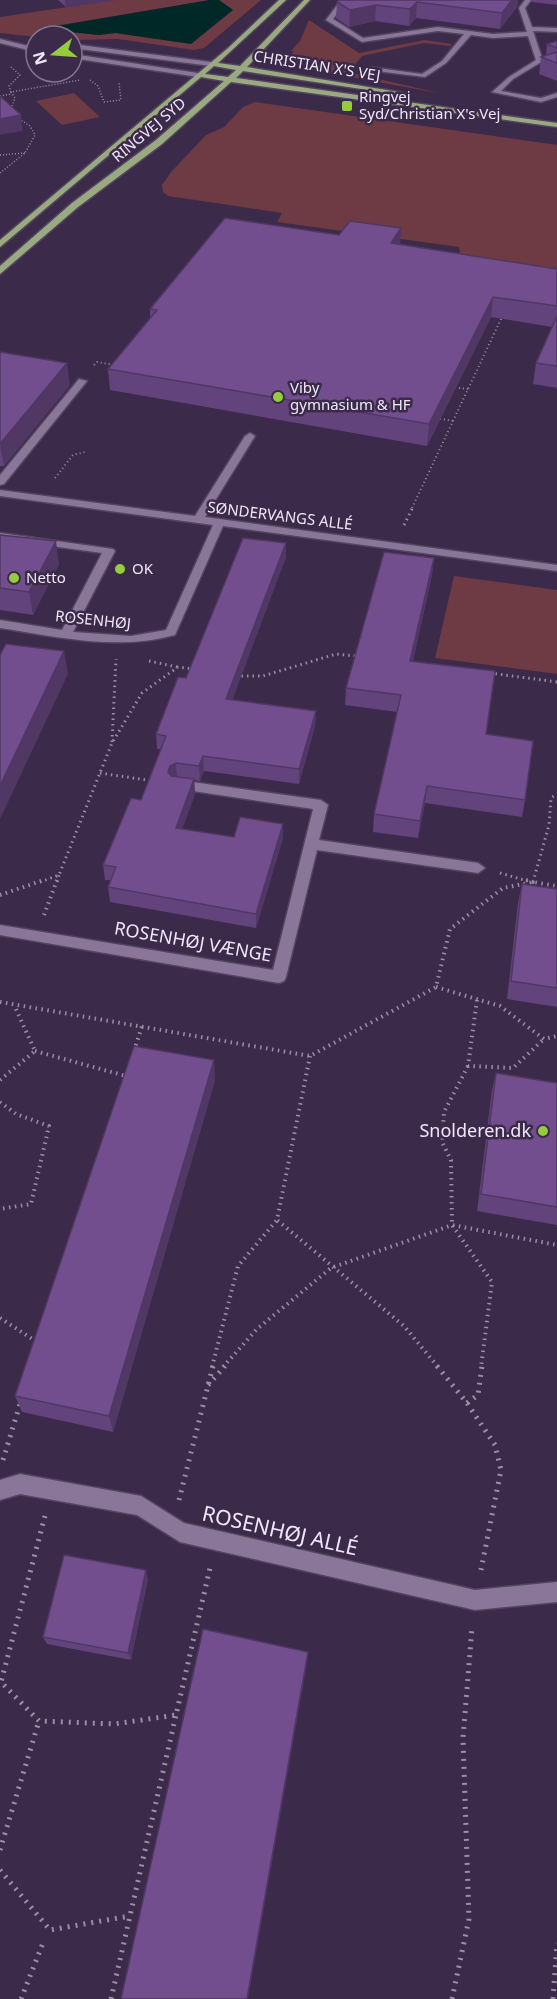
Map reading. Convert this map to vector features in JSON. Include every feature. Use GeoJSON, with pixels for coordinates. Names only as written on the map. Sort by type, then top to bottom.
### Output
{"type":"FeatureCollection","features":[{"type":"Feature","properties":{"kind":"main road","name":"RINGVEJ SYD"},"geometry":{"type":"LineString","coordinates":[[0,244],[283,0]]}},
{"type":"Feature","properties":{"kind":"main road"},"geometry":{"type":"LineString","coordinates":[[287,24],[299,0]]}},
{"type":"Feature","properties":{"kind":"main road","name":"RINGVEJ SYD"},"geometry":{"type":"LineString","coordinates":[[0,271],[75,205],[159,142],[242,69],[308,0]]}},
{"type":"Feature","properties":{"kind":"main road","name":"CHRISTIAN X'S VEJ"},"geometry":{"type":"LineString","coordinates":[[211,64],[557,117]]}},
{"type":"Feature","properties":{"kind":"main road","name":"CHRISTIAN X'S VEJ"},"geometry":{"type":"LineString","coordinates":[[198,75],[557,125]]}},
{"type":"Feature","properties":{"kind":"street"},"geometry":{"type":"LineString","coordinates":[[344,0],[328,20],[362,40],[438,29],[493,36],[557,30]]}},
{"type":"Feature","properties":{"kind":"street"},"geometry":{"type":"LineString","coordinates":[[514,3],[526,2]]}},
{"type":"Feature","properties":{"kind":"street"},"geometry":{"type":"LineString","coordinates":[[526,2],[522,8],[540,61],[511,78],[496,92],[541,100],[557,95]]}},
{"type":"Feature","properties":{"kind":"street"},"geometry":{"type":"LineString","coordinates":[[370,69],[423,76],[444,62],[469,33]]}},
{"type":"Feature","properties":{"kind":"street"},"geometry":{"type":"LineString","coordinates":[[0,41],[24,42]]}},
{"type":"Feature","properties":{"kind":"street"},"geometry":{"type":"LineString","coordinates":[[0,41],[24,47]]}},
{"type":"Feature","properties":{"kind":"street","name":"CHRISTIAN X'S VEJ"},"geometry":{"type":"LineString","coordinates":[[84,48],[211,64]]}},
{"type":"Feature","properties":{"kind":"street","name":"CHRISTIAN X'S VEJ"},"geometry":{"type":"LineString","coordinates":[[84,58],[198,75]]}},
{"type":"Feature","properties":{"kind":"street"},"geometry":{"type":"LineString","coordinates":[[0,482],[82,381]]}},
{"type":"Feature","properties":{"kind":"street"},"geometry":{"type":"LineString","coordinates":[[197,520],[250,436]]}},
{"type":"Feature","properties":{"kind":"street","name":"SØNDERVANGS ALLÉ"},"geometry":{"type":"LineString","coordinates":[[0,493],[557,568]]}},
{"type":"Feature","properties":{"kind":"street","name":"ROSENHØJ"},"geometry":{"type":"LineString","coordinates":[[0,624],[124,640],[153,639],[171,632],[219,524]]}},
{"type":"Feature","properties":{"kind":"street"},"geometry":{"type":"LineString","coordinates":[[0,536],[109,551],[67,633]]}},
{"type":"Feature","properties":{"kind":"street","name":"ROSENHØJ VÆNGE"},"geometry":{"type":"LineString","coordinates":[[0,930],[279,977],[321,805],[178,785]]}},
{"type":"Feature","properties":{"kind":"street"},"geometry":{"type":"LineString","coordinates":[[311,844],[478,868]]}},
{"type":"Feature","properties":{"kind":"street","name":"ROSENHØJ ALLÉ"},"geometry":{"type":"LineString","coordinates":[[0,1490],[20,1484],[141,1506],[180,1532],[474,1600],[557,1592]]}},
{"type":"Feature","properties":{"kind":"path"},"geometry":{"type":"LineString","coordinates":[[7,62],[20,75],[9,86],[15,98],[11,104],[12,115]]}},
{"type":"Feature","properties":{"kind":"path"},"geometry":{"type":"LineString","coordinates":[[0,96],[83,79],[98,86],[104,102],[113,103],[121,100],[119,84],[125,81]]}},
{"type":"Feature","properties":{"kind":"path"},"geometry":{"type":"LineString","coordinates":[[0,173],[25,153],[35,135],[30,126],[6,109]]}},
{"type":"Feature","properties":{"kind":"path"},"geometry":{"type":"LineString","coordinates":[[0,155],[25,153]]}},
{"type":"Feature","properties":{"kind":"path"},"geometry":{"type":"LineString","coordinates":[[394,546],[502,317]]}},
{"type":"Feature","properties":{"kind":"path"},"geometry":{"type":"LineString","coordinates":[[110,364],[120,366]]}},
{"type":"Feature","properties":{"kind":"path"},"geometry":{"type":"LineString","coordinates":[[450,387],[468,389]]}},
{"type":"Feature","properties":{"kind":"path"},"geometry":{"type":"LineString","coordinates":[[433,418],[453,421]]}},
{"type":"Feature","properties":{"kind":"path"},"geometry":{"type":"LineString","coordinates":[[63,467],[73,455],[85,452]]}},
{"type":"Feature","properties":{"kind":"path"},"geometry":{"type":"LineString","coordinates":[[227,675],[263,676],[336,654],[367,657]]}},
{"type":"Feature","properties":{"kind":"path"},"geometry":{"type":"LineString","coordinates":[[112,743],[116,657]]}},
{"type":"Feature","properties":{"kind":"path"},"geometry":{"type":"LineString","coordinates":[[157,662],[198,670]]}},
{"type":"Feature","properties":{"kind":"path"},"geometry":{"type":"LineString","coordinates":[[36,935],[112,743],[141,693],[178,667]]}},
{"type":"Feature","properties":{"kind":"path"},"geometry":{"type":"LineString","coordinates":[[488,672],[557,682]]}},
{"type":"Feature","properties":{"kind":"path"},"geometry":{"type":"LineString","coordinates":[[100,774],[178,785]]}},
{"type":"Feature","properties":{"kind":"path"},"geometry":{"type":"LineString","coordinates":[[532,882],[549,825],[551,798],[557,794]]}},
{"type":"Feature","properties":{"kind":"path"},"geometry":{"type":"LineString","coordinates":[[478,868],[532,882],[557,885]]}},
{"type":"Feature","properties":{"kind":"path"},"geometry":{"type":"LineString","coordinates":[[0,895],[59,875]]}},
{"type":"Feature","properties":{"kind":"path"},"geometry":{"type":"LineString","coordinates":[[436,987],[450,929],[503,888],[532,882]]}},
{"type":"Feature","properties":{"kind":"path"},"geometry":{"type":"LineString","coordinates":[[0,1002],[310,1056],[436,987],[500,1006],[544,1039]]}},
{"type":"Feature","properties":{"kind":"path"},"geometry":{"type":"LineString","coordinates":[[467,1403],[478,1395],[492,1282],[452,1225],[451,1160],[442,1142],[444,1112],[468,1066],[477,1000]]}},
{"type":"Feature","properties":{"kind":"path"},"geometry":{"type":"LineString","coordinates":[[13,1004],[35,1051],[126,1076]]}},
{"type":"Feature","properties":{"kind":"path"},"geometry":{"type":"LineString","coordinates":[[133,1056],[142,1026]]}},
{"type":"Feature","properties":{"kind":"path"},"geometry":{"type":"LineString","coordinates":[[468,1066],[513,1068],[544,1039],[557,1036]]}},
{"type":"Feature","properties":{"kind":"path"},"geometry":{"type":"LineString","coordinates":[[0,1080],[35,1051]]}},
{"type":"Feature","properties":{"kind":"path"},"geometry":{"type":"LineString","coordinates":[[173,1527],[238,1266],[277,1220],[310,1056]]}},
{"type":"Feature","properties":{"kind":"path"},"geometry":{"type":"LineString","coordinates":[[123,1087],[129,1066]]}},
{"type":"Feature","properties":{"kind":"path"},"geometry":{"type":"LineString","coordinates":[[0,1102],[16,1114],[48,1126],[31,1204],[0,1209]]}},
{"type":"Feature","properties":{"kind":"path"},"geometry":{"type":"LineString","coordinates":[[277,1220],[331,1268],[404,1326],[467,1403],[495,1445],[501,1470],[474,1600],[463,1738],[468,1919],[452,1999]]}},
{"type":"Feature","properties":{"kind":"path"},"geometry":{"type":"LineString","coordinates":[[208,1384],[257,1329],[331,1268],[452,1225],[557,1245]]}},
{"type":"Feature","properties":{"kind":"path"},"geometry":{"type":"LineString","coordinates":[[0,1318],[40,1344],[43,1333]]}},
{"type":"Feature","properties":{"kind":"path"},"geometry":{"type":"LineString","coordinates":[[0,1467],[22,1400]]}},
{"type":"Feature","properties":{"kind":"path"},"geometry":{"type":"LineString","coordinates":[[52,1490],[1,1682],[39,1721],[114,1724],[176,1714]]}},
{"type":"Feature","properties":{"kind":"path"},"geometry":{"type":"LineString","coordinates":[[111,1999],[216,1540]]}},
{"type":"Feature","properties":{"kind":"path"},"geometry":{"type":"LineString","coordinates":[[0,1850],[39,1721]]}},
{"type":"Feature","properties":{"kind":"path"},"geometry":{"type":"LineString","coordinates":[[0,1870],[50,1930],[130,1916]]}},
{"type":"Feature","properties":{"kind":"path"},"geometry":{"type":"LineString","coordinates":[[21,1999],[43,1943]]}},
{"type":"Feature","properties":{"kind":"path"},"geometry":{"type":"LineString","coordinates":[[553,1999],[557,1943]]}},
{"type":"Feature","properties":{"kind":"shaded area"},"geometry":{"type":"Polygon","coordinates":[[[115,0],[210,0],[66,24],[24,24],[24,36],[0,33],[0,17],[115,0]]]}},
{"type":"Feature","properties":{"kind":"shaded area"},"geometry":{"type":"Polygon","coordinates":[[[210,0],[219,0],[233,10],[191,44],[115,33],[84,33],[84,24],[69,24],[210,0]]]}},
{"type":"Feature","properties":{"kind":"shaded area"},"geometry":{"type":"Polygon","coordinates":[[[219,0],[261,0],[204,48],[194,50],[118,39],[84,40],[84,33],[99,35],[115,33],[233,10],[219,0]]]}},
{"type":"Feature","properties":{"kind":"shaded area"},"geometry":{"type":"Polygon","coordinates":[[[309,20],[359,53],[424,40],[452,44],[450,46],[424,43],[362,56],[349,72],[443,94],[283,63],[282,59],[286,55],[290,56],[294,51],[291,51],[300,41],[309,20]]]}},
{"type":"Feature","properties":{"kind":"shaded area"},"geometry":{"type":"Polygon","coordinates":[[[74,93],[100,117],[62,125],[36,101],[74,93]]]}},
{"type":"Feature","properties":{"kind":"shaded area"},"geometry":{"type":"Polygon","coordinates":[[[255,102],[557,145],[557,286],[449,267],[460,252],[459,247],[277,222],[282,213],[168,196],[163,192],[162,185],[172,171],[206,135],[224,127],[243,107],[255,102]]]}},
{"type":"Feature","properties":{"kind":"shaded area"},"geometry":{"type":"Polygon","coordinates":[[[454,576],[557,590],[557,674],[435,658],[454,576]]]}},
{"type":"Feature","properties":{"kind":"building"},"geometry":{"type":"Polygon","coordinates":[[[339,0],[512,0],[502,13],[417,2],[410,9],[376,5],[350,10],[337,2],[339,0]]]}},
{"type":"Feature","properties":{"kind":"building"},"geometry":{"type":"Polygon","coordinates":[[[557,41],[557,48],[547,44],[557,41]]]}},
{"type":"Feature","properties":{"kind":"building"},"geometry":{"type":"Polygon","coordinates":[[[557,52],[557,63],[541,57],[557,52]]]}},
{"type":"Feature","properties":{"kind":"building"},"geometry":{"type":"Polygon","coordinates":[[[0,96],[21,115],[0,119],[0,96]]]}},
{"type":"Feature","properties":{"kind":"building"},"geometry":{"type":"Polygon","coordinates":[[[225,218],[339,235],[350,221],[401,228],[391,243],[557,269],[557,306],[493,297],[429,424],[108,369],[157,310],[150,309],[225,218]]]}},
{"type":"Feature","properties":{"kind":"building"},"geometry":{"type":"Polygon","coordinates":[[[557,316],[557,366],[536,363],[557,316]]]}},
{"type":"Feature","properties":{"kind":"building"},"geometry":{"type":"Polygon","coordinates":[[[0,352],[67,363],[0,444],[0,352]]]}},
{"type":"Feature","properties":{"kind":"building"},"geometry":{"type":"Polygon","coordinates":[[[0,535],[56,541],[29,592],[0,588],[0,535]]]}},
{"type":"Feature","properties":{"kind":"building"},"geometry":{"type":"Polygon","coordinates":[[[243,538],[286,543],[226,699],[316,711],[299,769],[203,756],[199,766],[176,763],[170,766],[168,772],[171,776],[194,779],[176,828],[234,837],[240,817],[283,824],[256,914],[108,887],[116,867],[103,865],[131,798],[141,800],[166,736],[156,734],[178,677],[186,678],[243,538]]]}},
{"type":"Feature","properties":{"kind":"building"},"geometry":{"type":"Polygon","coordinates":[[[384,552],[434,558],[410,661],[495,671],[486,734],[533,741],[525,800],[427,786],[420,821],[374,814],[401,695],[346,688],[384,552]]]}},
{"type":"Feature","properties":{"kind":"building"},"geometry":{"type":"Polygon","coordinates":[[[6,644],[64,651],[0,786],[0,655],[6,644]]]}},
{"type":"Feature","properties":{"kind":"building"},"geometry":{"type":"Polygon","coordinates":[[[522,884],[557,889],[557,988],[511,981],[522,884]]]}},
{"type":"Feature","properties":{"kind":"building"},"geometry":{"type":"Polygon","coordinates":[[[134,1046],[214,1060],[109,1416],[15,1396],[134,1046]]]}},
{"type":"Feature","properties":{"kind":"building"},"geometry":{"type":"Polygon","coordinates":[[[496,1073],[557,1083],[557,1207],[481,1194],[496,1073]]]}},
{"type":"Feature","properties":{"kind":"building"},"geometry":{"type":"Polygon","coordinates":[[[64,1555],[146,1570],[128,1653],[43,1637],[64,1555]]]}},
{"type":"Feature","properties":{"kind":"building"},"geometry":{"type":"Polygon","coordinates":[[[203,1629],[308,1652],[247,1999],[121,1999],[203,1629]]]}},
{"type":"Feature","properties":{"kind":"place","name":"Ringvej Syd/Christian X's Vej"},"geometry":{"type":"Point","coordinates":[347,106]}},
{"type":"Feature","properties":{"kind":"place","name":"Viby gymnasium & HF"},"geometry":{"type":"Point","coordinates":[278,397]}},
{"type":"Feature","properties":{"kind":"place","name":"OK"},"geometry":{"type":"Point","coordinates":[120,569]}},
{"type":"Feature","properties":{"kind":"place","name":"Netto"},"geometry":{"type":"Point","coordinates":[14,578]}},
{"type":"Feature","properties":{"kind":"place","name":"Snolderen.dk"},"geometry":{"type":"Point","coordinates":[543,1131]}}]}
